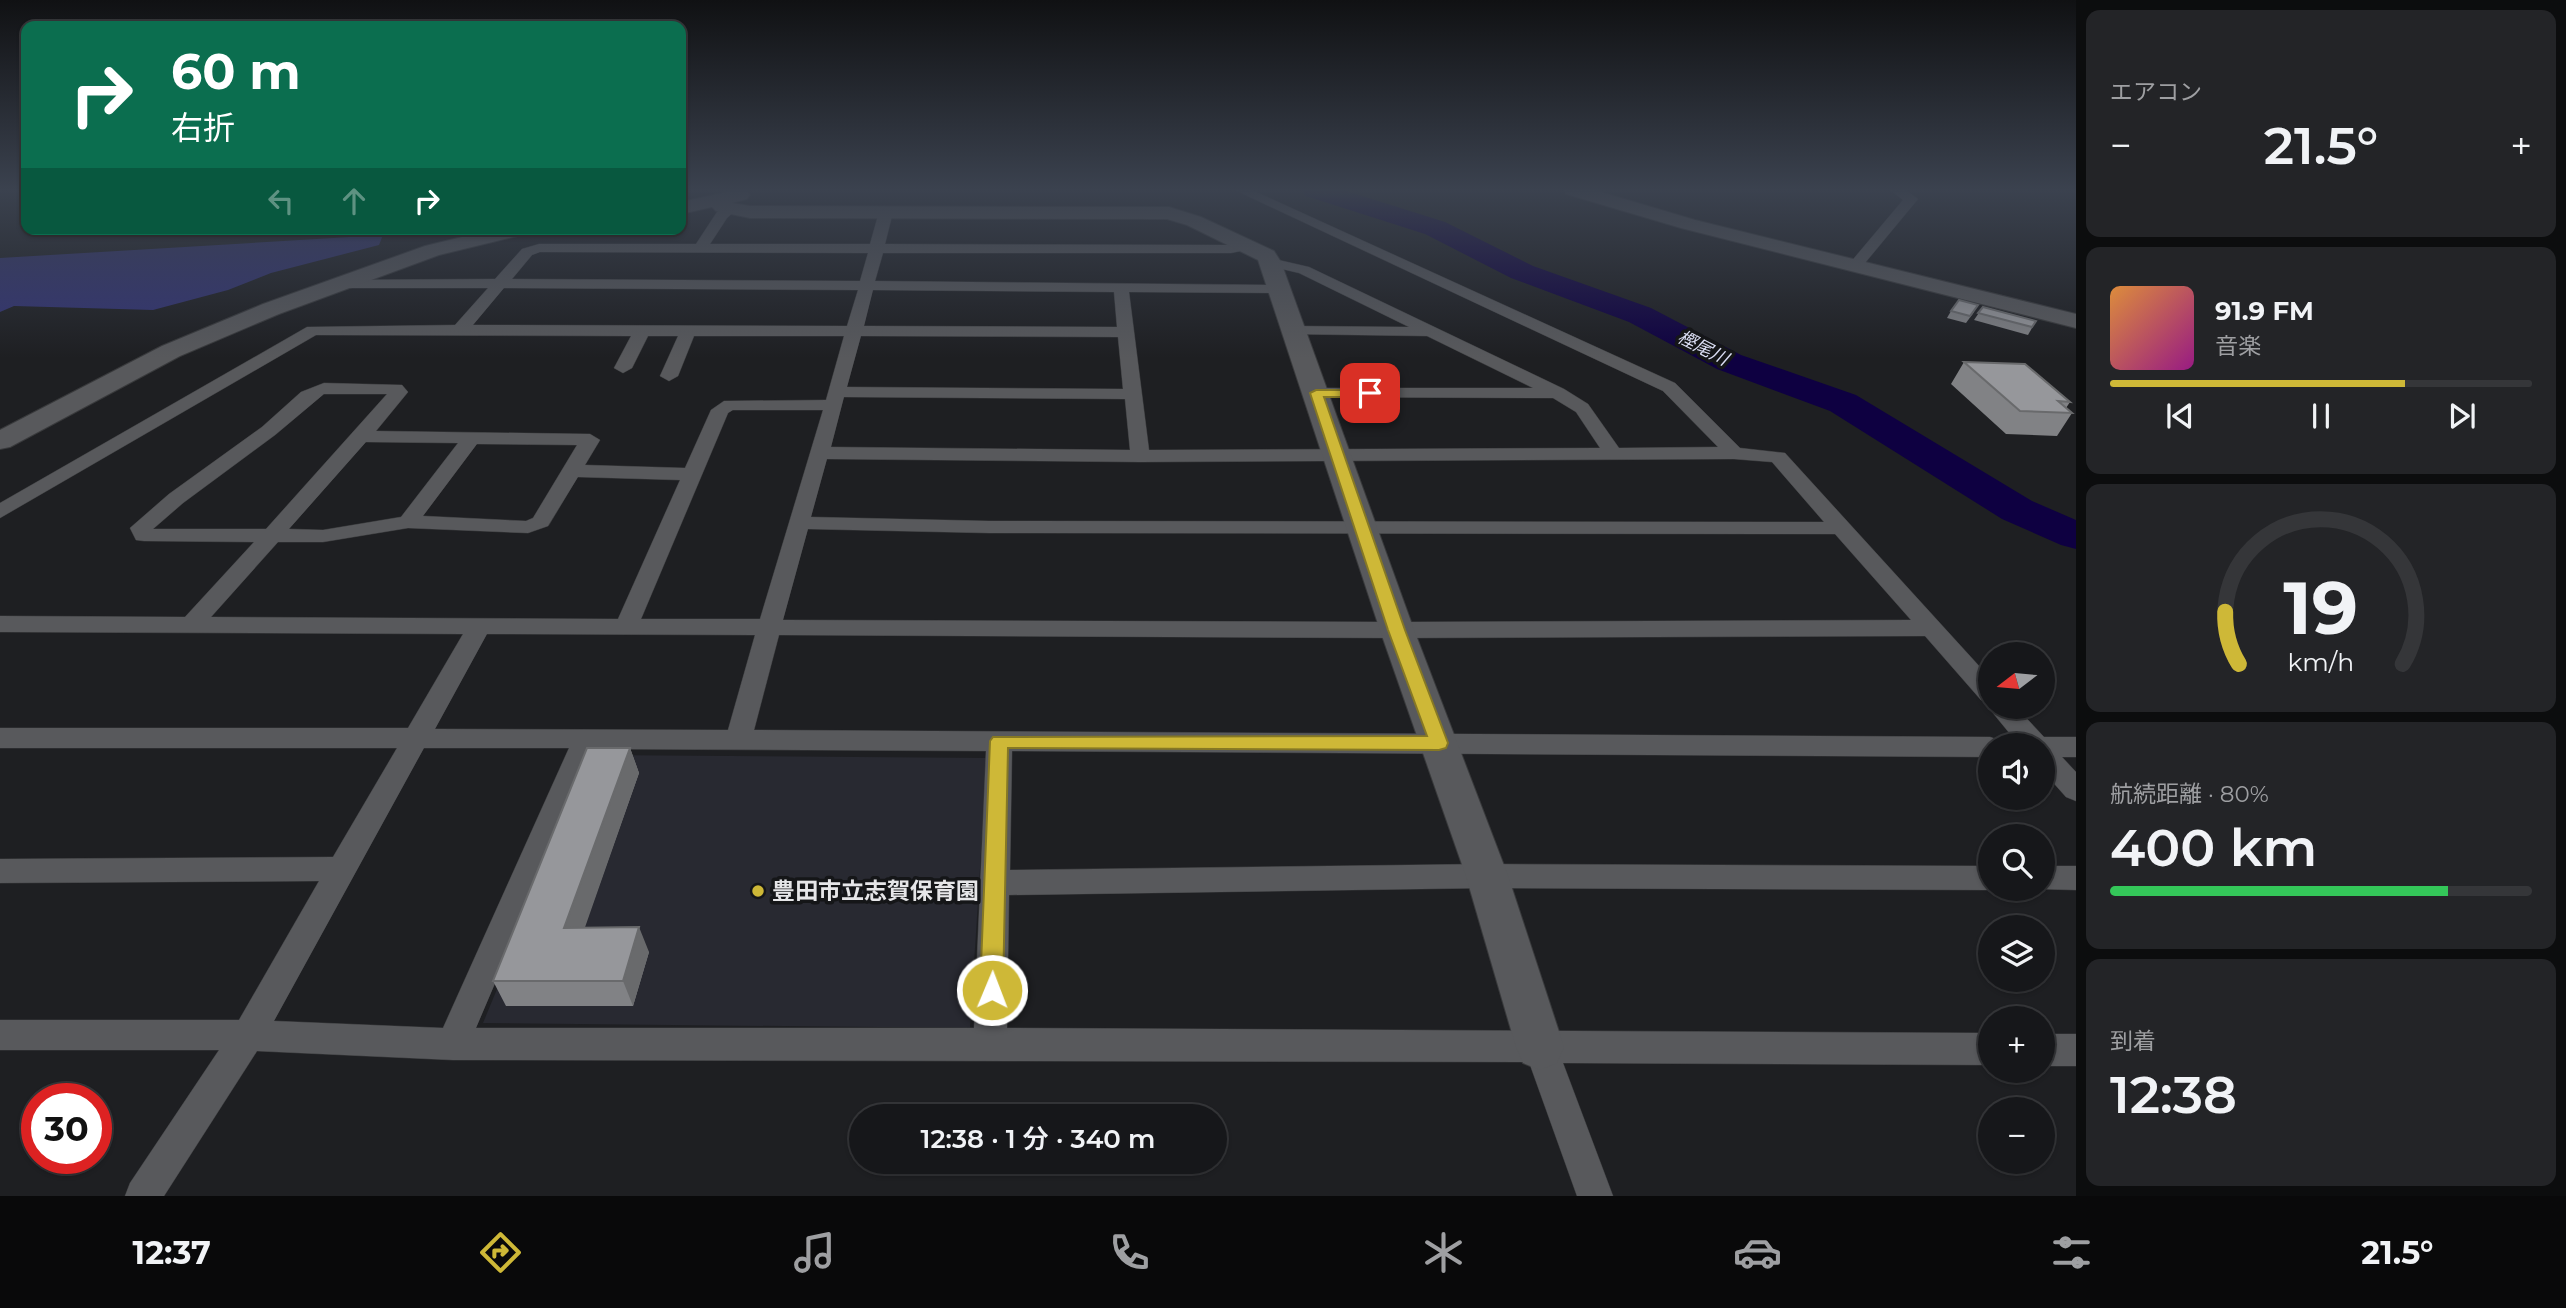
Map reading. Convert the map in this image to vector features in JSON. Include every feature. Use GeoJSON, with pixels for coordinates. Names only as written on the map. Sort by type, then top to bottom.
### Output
{"type":"FeatureCollection","features":[{"type":"Feature","properties":{"kind":"street"},"geometry":{"type":"LineString","coordinates":[[0,441],[171,351],[337,283],[446,246]]}},
{"type":"Feature","properties":{"kind":"street"},"geometry":{"type":"LineString","coordinates":[[738,741],[768,625],[820,453],[878,246]]}},
{"type":"Feature","properties":{"kind":"street"},"geometry":{"type":"LineString","coordinates":[[1234,246],[1265,265],[1294,331],[1397,630],[1488,876],[1540,1047],[1595,1196]]}},
{"type":"Feature","properties":{"kind":"street"},"geometry":{"type":"LineString","coordinates":[[1362,246],[1669,387],[1734,453]]}},
{"type":"Feature","properties":{"kind":"street"},"geometry":{"type":"LineString","coordinates":[[1775,246],[2076,321]]}},
{"type":"Feature","properties":{"kind":"street"},"geometry":{"type":"LineString","coordinates":[[1855,266],[1872,246]]}},
{"type":"Feature","properties":{"kind":"street"},"geometry":{"type":"LineString","coordinates":[[461,329],[527,252],[538,248],[1231,249],[1265,265]]}},
{"type":"Feature","properties":{"kind":"street"},"geometry":{"type":"LineString","coordinates":[[337,283],[1121,289],[1265,265],[1304,270],[1558,393],[1582,408],[1614,454]]}},
{"type":"Feature","properties":{"kind":"street"},"geometry":{"type":"LineString","coordinates":[[1121,289],[1140,456]]}},
{"type":"Feature","properties":{"kind":"street"},"geometry":{"type":"LineString","coordinates":[[0,512],[313,330],[1125,332]]}},
{"type":"Feature","properties":{"kind":"street"},"geometry":{"type":"LineString","coordinates":[[623,368],[642,331]]}},
{"type":"Feature","properties":{"kind":"street"},"geometry":{"type":"LineString","coordinates":[[669,376],[688,331]]}},
{"type":"Feature","properties":{"kind":"street"},"geometry":{"type":"LineString","coordinates":[[1294,331],[1432,332]]}},
{"type":"Feature","properties":{"kind":"street"},"geometry":{"type":"LineString","coordinates":[[193,623],[272,536],[400,392],[396,389],[312,390],[287,416],[161,509],[141,528],[144,535],[272,536],[338,535],[408,522],[535,525],[541,522],[590,440],[361,436]]}},
{"type":"Feature","properties":{"kind":"street"},"geometry":{"type":"LineString","coordinates":[[1316,393],[1558,393]]}},
{"type":"Feature","properties":{"kind":"street"},"geometry":{"type":"LineString","coordinates":[[627,625],[691,474],[720,410],[725,407],[835,398],[1133,394]]}},
{"type":"Feature","properties":{"kind":"street"},"geometry":{"type":"LineString","coordinates":[[408,522],[472,438]]}},
{"type":"Feature","properties":{"kind":"street"},"geometry":{"type":"LineString","coordinates":[[820,453],[1140,456],[1734,453],[1778,457],[1978,681]]}},
{"type":"Feature","properties":{"kind":"street"},"geometry":{"type":"LineString","coordinates":[[571,471],[691,474]]}},
{"type":"Feature","properties":{"kind":"street"},"geometry":{"type":"LineString","coordinates":[[798,523],[989,527],[1842,528]]}},
{"type":"Feature","properties":{"kind":"street"},"geometry":{"type":"LineString","coordinates":[[0,624],[768,625],[1397,630],[1930,628]]}},
{"type":"Feature","properties":{"kind":"street"},"geometry":{"type":"LineString","coordinates":[[143,1196],[248,1035],[480,625]]}},
{"type":"Feature","properties":{"kind":"street"},"geometry":{"type":"LineString","coordinates":[[2012,719],[2024,733]]}},
{"type":"Feature","properties":{"kind":"street"},"geometry":{"type":"LineString","coordinates":[[0,738],[1978,747]]}},
{"type":"Feature","properties":{"kind":"street"},"geometry":{"type":"LineString","coordinates":[[453,1044],[586,739]]}},
{"type":"Feature","properties":{"kind":"street"},"geometry":{"type":"LineString","coordinates":[[990,1044],[999,741]]}},
{"type":"Feature","properties":{"kind":"street"},"geometry":{"type":"LineString","coordinates":[[2055,749],[2076,747]]}},
{"type":"Feature","properties":{"kind":"street"},"geometry":{"type":"LineString","coordinates":[[2055,765],[2076,790]]}},
{"type":"Feature","properties":{"kind":"street"},"geometry":{"type":"LineString","coordinates":[[0,870],[341,869]]}},
{"type":"Feature","properties":{"kind":"street"},"geometry":{"type":"LineString","coordinates":[[994,883],[1488,876],[1978,878]]}},
{"type":"Feature","properties":{"kind":"street"},"geometry":{"type":"LineString","coordinates":[[2055,878],[2076,878]]}},
{"type":"Feature","properties":{"kind":"street"},"geometry":{"type":"LineString","coordinates":[[0,1035],[248,1035],[453,1044],[1978,1049]]}},
{"type":"Feature","properties":{"kind":"street"},"geometry":{"type":"LineString","coordinates":[[2055,1050],[2076,1050]]}},
{"type":"Feature","properties":{"kind":"shaded area"},"geometry":{"type":"Polygon","coordinates":[[[203,246],[376,246],[271,273],[228,290],[153,310],[14,306],[0,312],[0,258],[203,246]]]}},
{"type":"Feature","properties":{"kind":"shaded area","name":"豊田市立志賀保育園"},"geometry":{"type":"Polygon","coordinates":[[[594,755],[987,758],[970,1028],[483,1023],[594,755]]]}},
{"type":"Feature","properties":{"kind":"building"},"geometry":{"type":"Polygon","coordinates":[[[1959,300],[1978,305],[1970,316],[1951,311],[1959,300]]]}},
{"type":"Feature","properties":{"kind":"building"},"geometry":{"type":"Polygon","coordinates":[[[1983,307],[2036,321],[2032,327],[1978,313],[1983,307]]]}},
{"type":"Feature","properties":{"kind":"building"},"geometry":{"type":"Polygon","coordinates":[[[1964,362],[2025,364],[2070,402],[2058,401],[2072,413],[2020,411],[1964,362]]]}},
{"type":"Feature","properties":{"kind":"building"},"geometry":{"type":"Polygon","coordinates":[[[587,748],[630,748],[564,928],[639,927],[623,981],[493,981],[587,748]]]}},
{"type":"Feature","properties":{"kind":"waterway","name":"樫尾川"},"geometry":{"type":"LineString","coordinates":[[1470,246],[1522,272],[1640,315],[1729,362],[1843,403],[2017,510],[2076,536]]}},
{"type":"Feature","properties":{"kind":"place","name":"豊田市立志賀保育園"},"geometry":{"type":"Point","coordinates":[758,891]}},
{"type":"Feature","properties":{"kind":"route"},"geometry":{"type":"LineString","coordinates":[[992,990],[999,741],[1439,743],[1397,630],[1316,393],[1370,393]]}}]}
